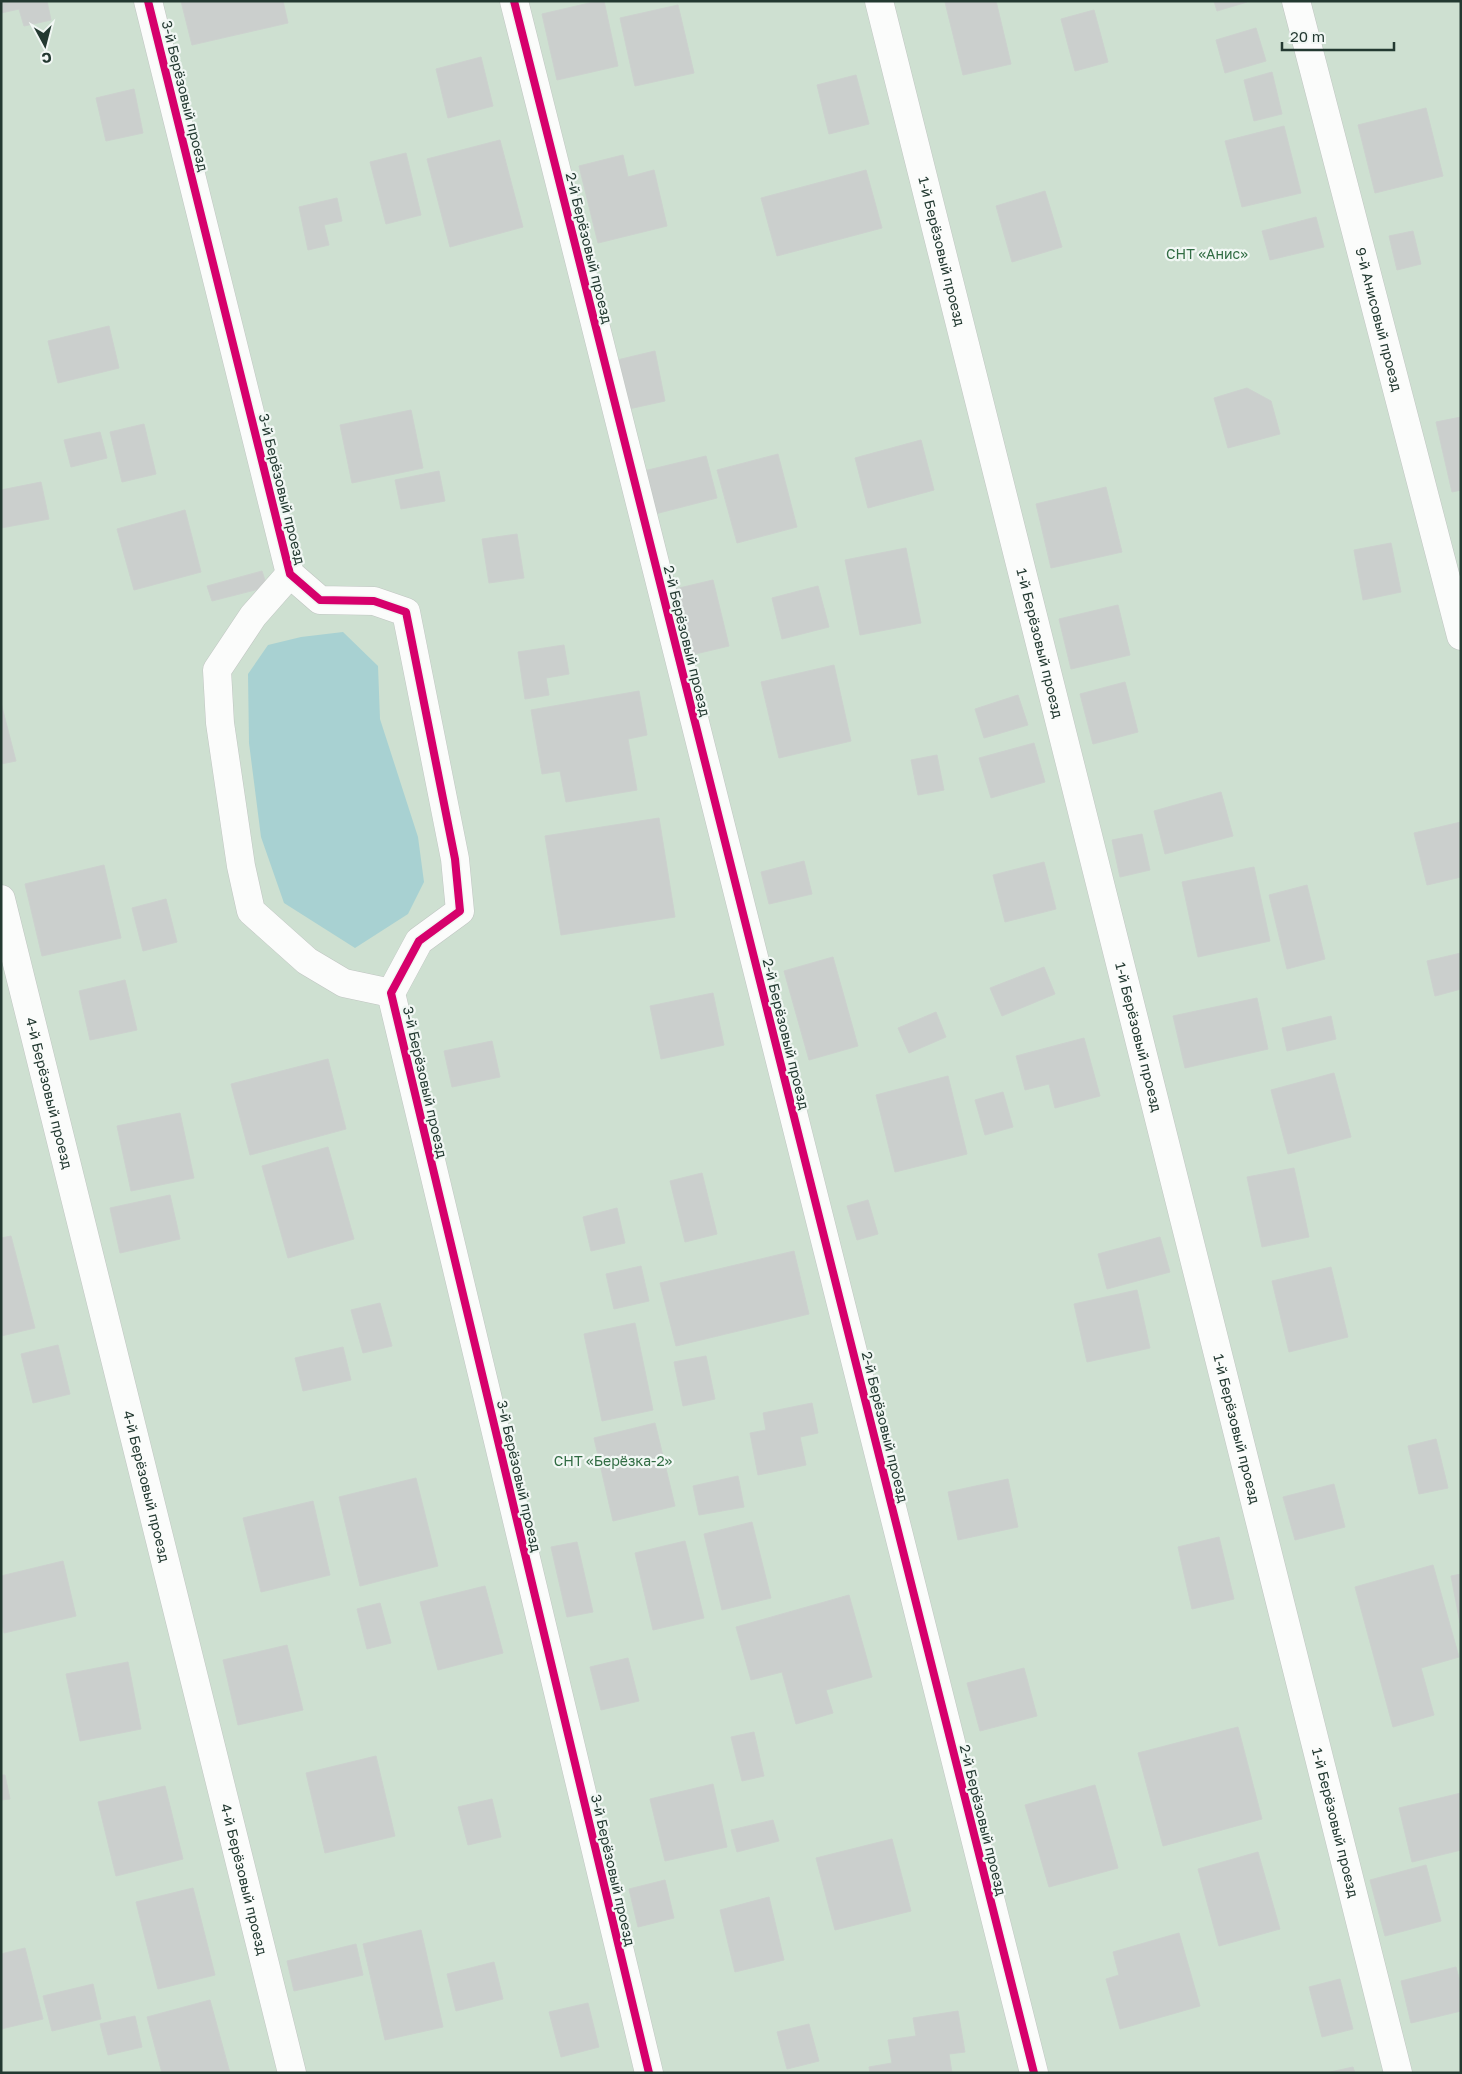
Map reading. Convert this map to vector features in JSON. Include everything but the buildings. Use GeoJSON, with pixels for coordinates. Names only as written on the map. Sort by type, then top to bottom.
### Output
{"type":"FeatureCollection","features":[{"type":"Feature","properties":{"kind":"street","name":"3-й Берёзовый проезд"},"geometry":{"type":"LineString","coordinates":[[148,1],[290,574],[320,600],[374,601],[406,612],[455,859],[460,911],[419,941],[391,993],[649,2073]]}},
{"type":"Feature","properties":{"kind":"street","name":"2-й Берёзовый проезд"},"geometry":{"type":"LineString","coordinates":[[514,1],[1034,2073]]}},
{"type":"Feature","properties":{"kind":"street","name":"1-й Берёзовый проезд"},"geometry":{"type":"LineString","coordinates":[[879,1],[1398,2073]]}},
{"type":"Feature","properties":{"kind":"street","name":"9-й Анисовый проезд"},"geometry":{"type":"LineString","coordinates":[[1296,1],[1461,636]]}},
{"type":"Feature","properties":{"kind":"street","name":"3-й Берёзовый проезд"},"geometry":{"type":"LineString","coordinates":[[290,574],[253,616],[217,670],[220,724],[241,866],[251,911],[307,961],[336,979],[344,983],[391,993]]}},
{"type":"Feature","properties":{"kind":"street","name":"4-й Берёзовый проезд"},"geometry":{"type":"LineString","coordinates":[[1,899],[292,2073]]}},
{"type":"Feature","properties":{"kind":"green space","name":"СНТ «Берёзка-2»"},"geometry":{"type":"Polygon","coordinates":[[[1,1],[1461,1],[1461,2073],[1,2073],[1,1]]]}},
{"type":"Feature","properties":{"kind":"water"},"geometry":{"type":"Polygon","coordinates":[[[343,632],[378,666],[380,719],[418,837],[424,882],[408,914],[355,948],[284,903],[261,837],[249,743],[248,674],[268,645],[301,637],[343,632]]]}},
{"type":"Feature","properties":{"kind":"cycle path"},"geometry":{"type":"LineString","coordinates":[[148,1],[290,574],[320,600],[374,601],[406,612],[455,859],[460,911],[419,941],[391,993],[649,2073]]}},
{"type":"Feature","properties":{"kind":"cycle path"},"geometry":{"type":"LineString","coordinates":[[514,1],[1034,2073]]}},
{"type":"Feature","properties":{"kind":"park label","name":"СНТ «Анис»"},"geometry":{"type":"Point","coordinates":[1207,254]}}]}
